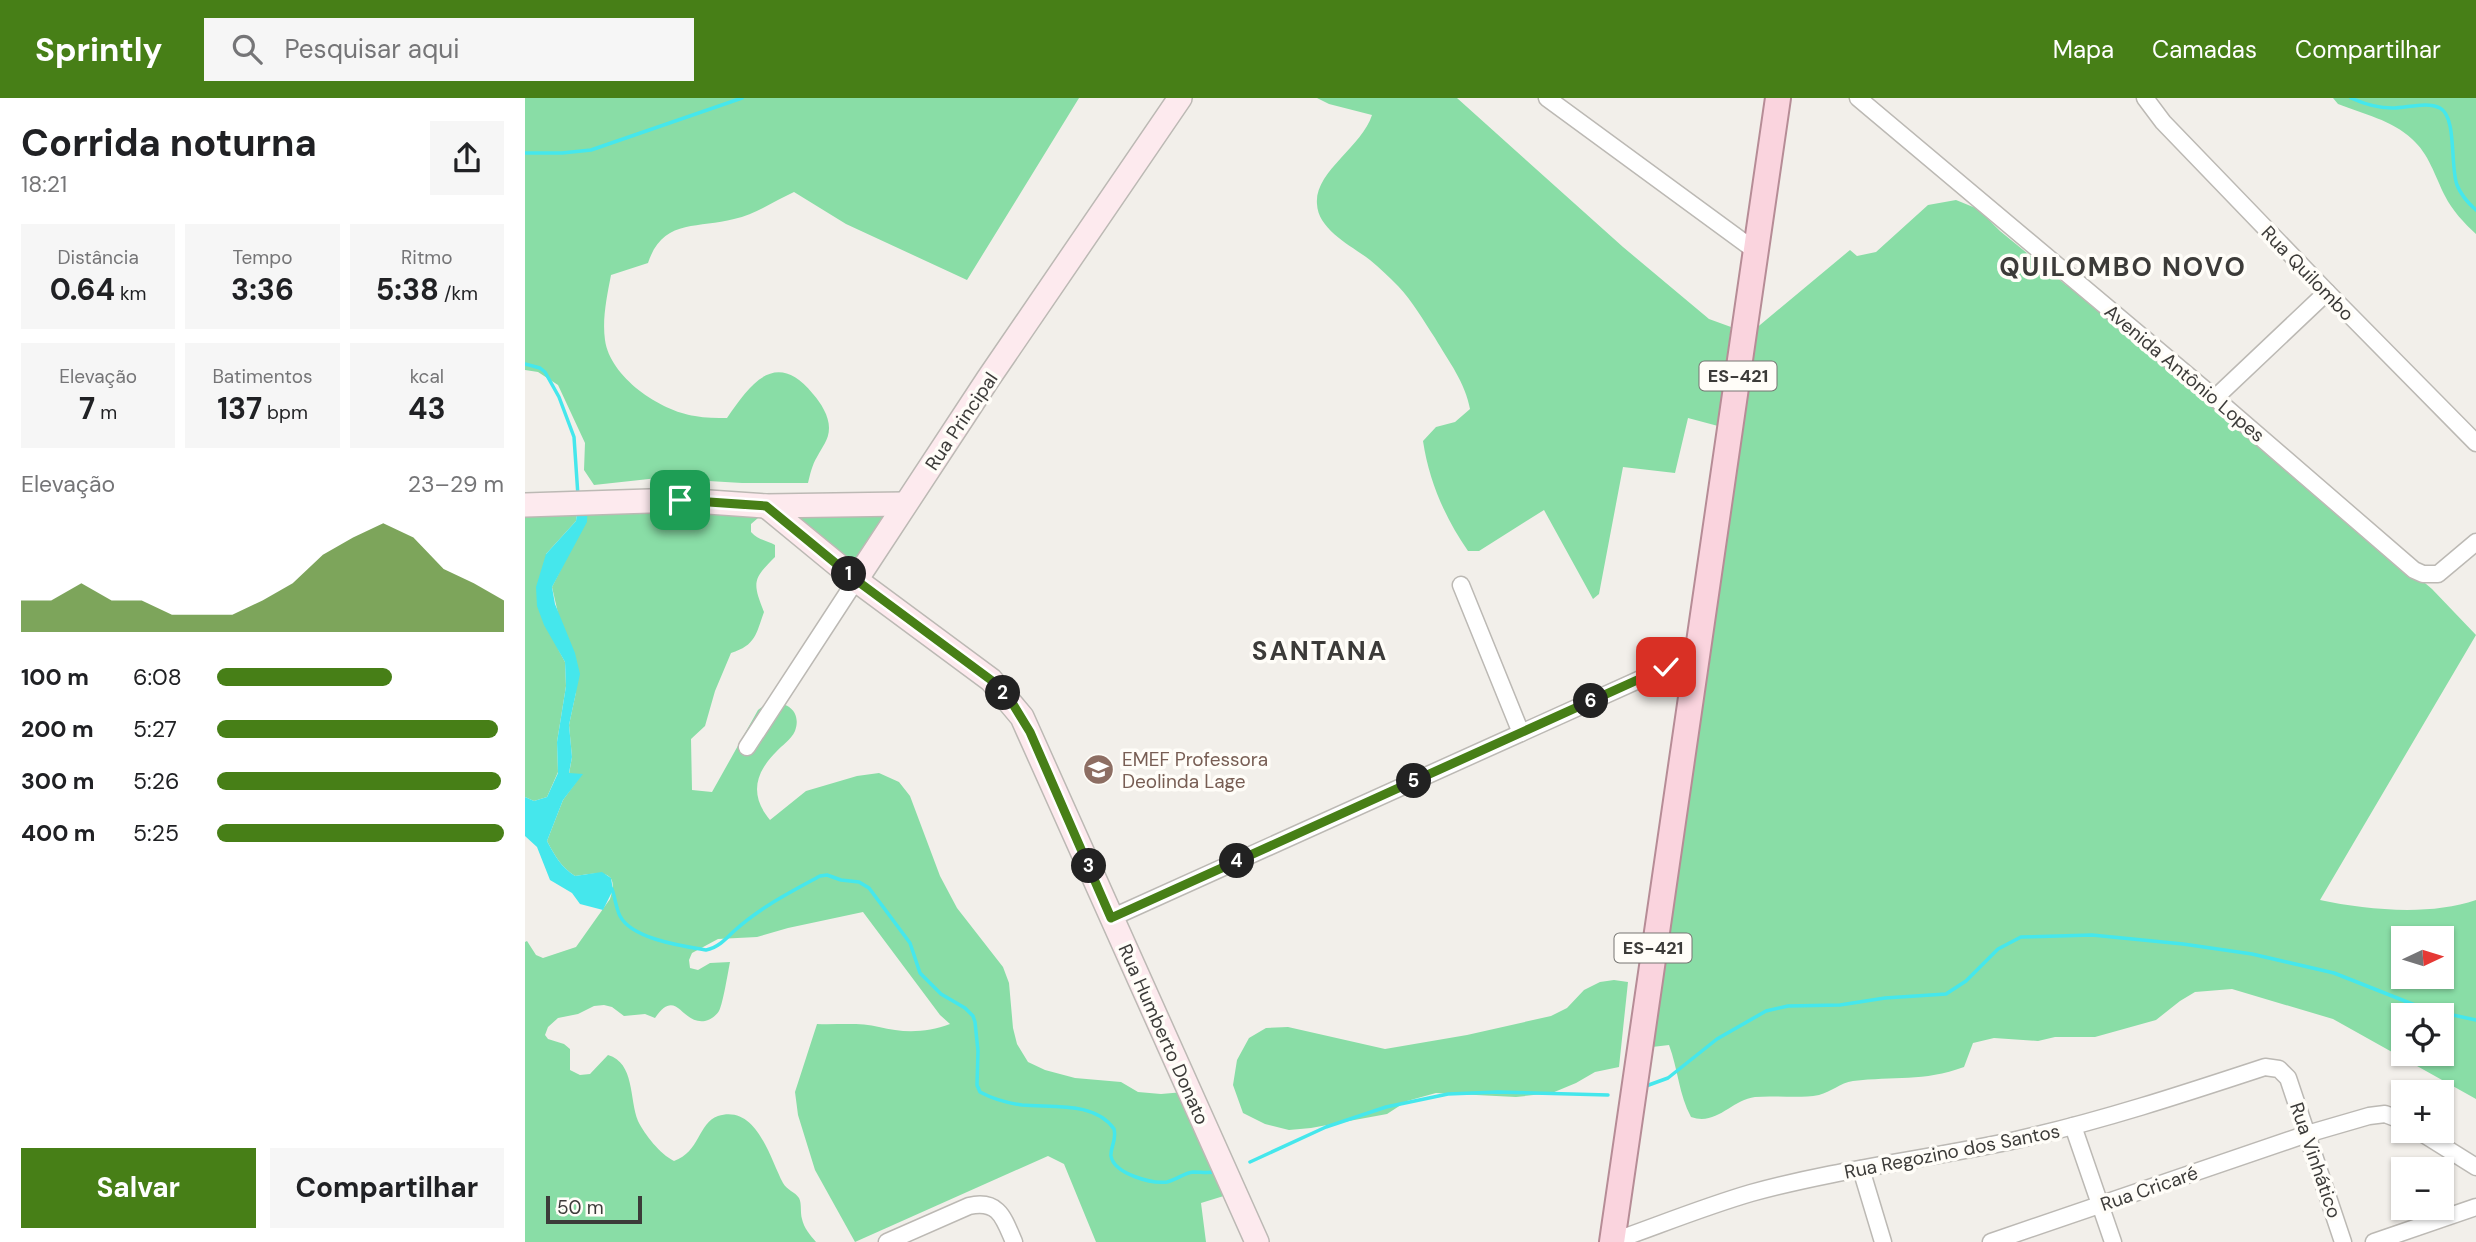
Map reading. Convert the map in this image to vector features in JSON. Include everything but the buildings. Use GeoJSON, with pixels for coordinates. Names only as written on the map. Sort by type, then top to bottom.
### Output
{"type":"FeatureCollection","features":[{"type":"Feature","properties":{"kind":"main road","name":"Rua Principal"},"geometry":{"type":"LineString","coordinates":[[856,580],[1180,98]]}},
{"type":"Feature","properties":{"kind":"main road","name":"ES-421"},"geometry":{"type":"LineString","coordinates":[[1612,1242],[1778,98]]}},
{"type":"Feature","properties":{"kind":"main road"},"geometry":{"type":"LineString","coordinates":[[525,505],[704,500],[766,506],[904,505]]}},
{"type":"Feature","properties":{"kind":"main road","name":"Rua Humberto Donato"},"geometry":{"type":"LineString","coordinates":[[766,506],[856,580],[991,680],[1011,701],[1030,732],[1257,1242]]}},
{"type":"Feature","properties":{"kind":"street"},"geometry":{"type":"LineString","coordinates":[[1547,98],[1756,252]]}},
{"type":"Feature","properties":{"kind":"street","name":"Avenida Antônio Lopes"},"geometry":{"type":"LineString","coordinates":[[1858,98],[2215,398],[2414,570],[2423,574],[2438,574],[2476,542]]}},
{"type":"Feature","properties":{"kind":"street","name":"Rua Quilombo"},"geometry":{"type":"LineString","coordinates":[[2145,98],[2163,122],[2476,443]]}},
{"type":"Feature","properties":{"kind":"street"},"geometry":{"type":"LineString","coordinates":[[2215,398],[2327,292]]}},
{"type":"Feature","properties":{"kind":"street","name":"Rua Principal"},"geometry":{"type":"LineString","coordinates":[[747,747],[856,580]]}},
{"type":"Feature","properties":{"kind":"street"},"geometry":{"type":"LineString","coordinates":[[1461,585],[1521,733]]}},
{"type":"Feature","properties":{"kind":"street"},"geometry":{"type":"LineString","coordinates":[[1111,918],[1696,654]]}},
{"type":"Feature","properties":{"kind":"street","name":"Rua Regozino dos Santos"},"geometry":{"type":"LineString","coordinates":[[1612,1242],[1650,1235],[1751,1193],[2073,1126],[2265,1067],[2279,1069],[2288,1078]]}},
{"type":"Feature","properties":{"kind":"street","name":"Rua Vinhático"},"geometry":{"type":"LineString","coordinates":[[2288,1078],[2343,1242]]}},
{"type":"Feature","properties":{"kind":"street","name":"Rua Cricaré"},"geometry":{"type":"LineString","coordinates":[[1991,1242],[2307,1134],[2379,1114],[2391,1118]]}},
{"type":"Feature","properties":{"kind":"street"},"geometry":{"type":"LineString","coordinates":[[2073,1126],[2113,1242]]}},
{"type":"Feature","properties":{"kind":"street"},"geometry":{"type":"LineString","coordinates":[[2438,1143],[2476,1167]]}},
{"type":"Feature","properties":{"kind":"street"},"geometry":{"type":"LineString","coordinates":[[1861,1169],[1883,1242]]}},
{"type":"Feature","properties":{"kind":"street"},"geometry":{"type":"LineString","coordinates":[[887,1242],[925,1234],[969,1206],[980,1203],[996,1209],[1004,1219],[1014,1242]]}},
{"type":"Feature","properties":{"kind":"street"},"geometry":{"type":"LineString","coordinates":[[2374,1242],[2476,1207]]}},
{"type":"Feature","properties":{"kind":"green space"},"geometry":{"type":"Polygon","coordinates":[[[525,98],[1079,98],[967,280],[846,224],[794,192],[742,217],[694,225],[672,232],[654,249],[648,263],[611,275],[604,332],[609,354],[626,379],[652,400],[681,413],[727,418],[755,383],[776,372],[800,380],[813,394],[828,419],[829,432],[808,483],[742,483],[658,478],[594,485],[584,470],[585,443],[558,385],[538,372],[525,370],[525,98]]]}},
{"type":"Feature","properties":{"kind":"green space"},"geometry":{"type":"Polygon","coordinates":[[[1317,98],[1457,98],[1623,247],[1709,319],[1731,327],[1718,426],[1688,418],[1675,473],[1623,467],[1599,594],[1593,599],[1544,510],[1479,551],[1468,551],[1452,526],[1434,485],[1423,441],[1436,427],[1455,422],[1470,409],[1468,399],[1451,364],[1408,298],[1377,266],[1323,222],[1317,204],[1323,181],[1359,138],[1372,115],[1329,104],[1317,98]]]}},
{"type":"Feature","properties":{"kind":"green space"},"geometry":{"type":"Polygon","coordinates":[[[2333,98],[2476,98],[2476,234],[2451,206],[2427,158],[2412,139],[2396,127],[2338,104],[2333,98]]]}},
{"type":"Feature","properties":{"kind":"green space"},"geometry":{"type":"Polygon","coordinates":[[[1956,200],[1978,209],[2000,231],[2066,285],[2076,288],[2432,589],[2476,635],[2320,900],[2358,906],[2419,910],[2476,900],[2476,1099],[2454,1087],[2454,1080],[2442,1080],[2417,1066],[2454,1066],[2454,1003],[2391,1003],[2391,1051],[2333,1019],[2232,989],[2195,992],[2156,1020],[2095,1037],[2055,1037],[2038,1041],[1994,1038],[1973,1043],[1964,1067],[1949,1072],[1922,1077],[1853,1081],[1823,1094],[1811,1096],[1755,1097],[1709,1118],[1691,1117],[1669,1045],[1652,1047],[1691,752],[1708,674],[1754,330],[1850,250],[1857,256],[1876,252],[1928,205],[1956,200]]]}},
{"type":"Feature","properties":{"kind":"green space"},"geometry":{"type":"Polygon","coordinates":[[[588,496],[759,510],[758,518],[751,524],[751,532],[775,545],[775,557],[762,571],[756,587],[764,612],[757,633],[750,642],[731,653],[715,691],[705,726],[691,739],[692,790],[712,792],[758,710],[773,703],[780,703],[792,709],[797,722],[789,740],[769,760],[759,777],[759,802],[770,820],[806,791],[857,776],[879,773],[899,782],[910,796],[940,876],[957,908],[1003,967],[1009,983],[1017,1044],[1028,1062],[1075,1078],[1121,1082],[1138,1092],[1184,1092],[1227,1195],[1201,1203],[1206,1242],[1096,1242],[1064,1164],[1048,1156],[855,1242],[815,1170],[798,1115],[795,1092],[817,1024],[864,1025],[915,1031],[950,1024],[940,1015],[863,912],[757,937],[718,939],[692,953],[690,968],[698,970],[710,963],[730,962],[721,1007],[713,1018],[697,1021],[674,1006],[662,1009],[655,1018],[645,1014],[624,1016],[612,1007],[594,1006],[578,1014],[558,1018],[548,1027],[545,1035],[570,1049],[570,1070],[580,1075],[590,1074],[608,1055],[617,1059],[627,1074],[638,1121],[658,1149],[674,1161],[689,1151],[711,1120],[731,1114],[743,1118],[760,1136],[785,1185],[799,1198],[803,1222],[816,1242],[525,1242],[525,942],[527,941],[536,955],[543,958],[576,947],[610,899],[613,889],[610,877],[605,874],[575,876],[570,873],[547,841],[563,800],[582,774],[569,774],[572,757],[569,725],[576,692],[552,587],[563,565],[588,496]]]}},
{"type":"Feature","properties":{"kind":"green space"},"geometry":{"type":"Polygon","coordinates":[[[579,497],[576,521],[546,554],[558,649],[565,662],[566,686],[557,742],[558,772],[547,797],[534,801],[525,797],[525,505],[579,497]]]}},
{"type":"Feature","properties":{"kind":"green space"},"geometry":{"type":"Polygon","coordinates":[[[889,514],[851,569],[789,516],[889,514]]]}},
{"type":"Feature","properties":{"kind":"green space"},"geometry":{"type":"Polygon","coordinates":[[[1600,982],[1628,982],[1619,1067],[1595,1072],[1552,1093],[1516,1097],[1436,1093],[1407,1101],[1387,1114],[1289,1130],[1265,1124],[1243,1113],[1233,1085],[1237,1060],[1249,1038],[1266,1028],[1288,1027],[1385,1049],[1467,1035],[1551,1016],[1567,1008],[1584,990],[1600,982]]]}},
{"type":"Feature","properties":{"kind":"water"},"geometry":{"type":"Polygon","coordinates":[[[588,496],[587,522],[552,587],[555,604],[575,653],[580,674],[569,725],[572,757],[569,773],[583,774],[563,800],[547,841],[559,861],[575,876],[602,872],[611,878],[613,890],[603,910],[580,904],[572,893],[550,880],[537,847],[525,836],[525,797],[534,801],[547,797],[558,773],[557,742],[566,686],[565,662],[544,625],[537,606],[536,587],[546,554],[576,521],[579,497],[588,496]]]}},
{"type":"Feature","properties":{"kind":"waterway"},"geometry":{"type":"LineString","coordinates":[[525,153],[591,150],[742,98]]}},
{"type":"Feature","properties":{"kind":"waterway"},"geometry":{"type":"LineString","coordinates":[[2351,98],[2382,107],[2423,105],[2440,108],[2449,121],[2457,185],[2465,199],[2476,210]]}},
{"type":"Feature","properties":{"kind":"waterway"},"geometry":{"type":"LineString","coordinates":[[525,364],[545,372],[559,397],[574,437],[578,496]]}},
{"type":"Feature","properties":{"kind":"waterway"},"geometry":{"type":"LineString","coordinates":[[612,889],[620,916],[635,930],[659,940],[706,950],[721,943],[764,908],[820,876],[859,882],[869,888],[910,943],[920,973],[941,994],[973,1016],[978,1051],[977,1085],[980,1092],[1016,1104],[1072,1108],[1096,1114],[1114,1129],[1111,1156],[1126,1173],[1152,1181],[1167,1182],[1193,1172],[1215,1172]]}},
{"type":"Feature","properties":{"kind":"waterway"},"geometry":{"type":"LineString","coordinates":[[1646,1086],[1668,1078],[1717,1039],[1766,1011],[1788,1006],[1840,1005],[1885,998],[1946,994],[1966,981],[1998,949],[2021,937],[2092,935],[2252,954],[2334,973],[2425,1009],[2476,1020]]}},
{"type":"Feature","properties":{"kind":"waterway"},"geometry":{"type":"LineString","coordinates":[[1250,1162],[1326,1127],[1386,1107],[1448,1094],[1498,1092],[1608,1095]]}},
{"type":"Feature","properties":{"kind":"place","name":"EMEF Professora Deolinda Lage"},"geometry":{"type":"Point","coordinates":[1099,770]}},
{"type":"Feature","properties":{"kind":"district","name":"QUILOMBO NOVO"},"geometry":{"type":"Point","coordinates":[2123,267]}},
{"type":"Feature","properties":{"kind":"district","name":"SANTANA"},"geometry":{"type":"Point","coordinates":[1320,651]}},
{"type":"Feature","properties":{"kind":"route"},"geometry":{"type":"LineString","coordinates":[[680,500],[766,506],[856,580],[991,680],[1023,717],[1111,918],[1666,667]]}}]}
